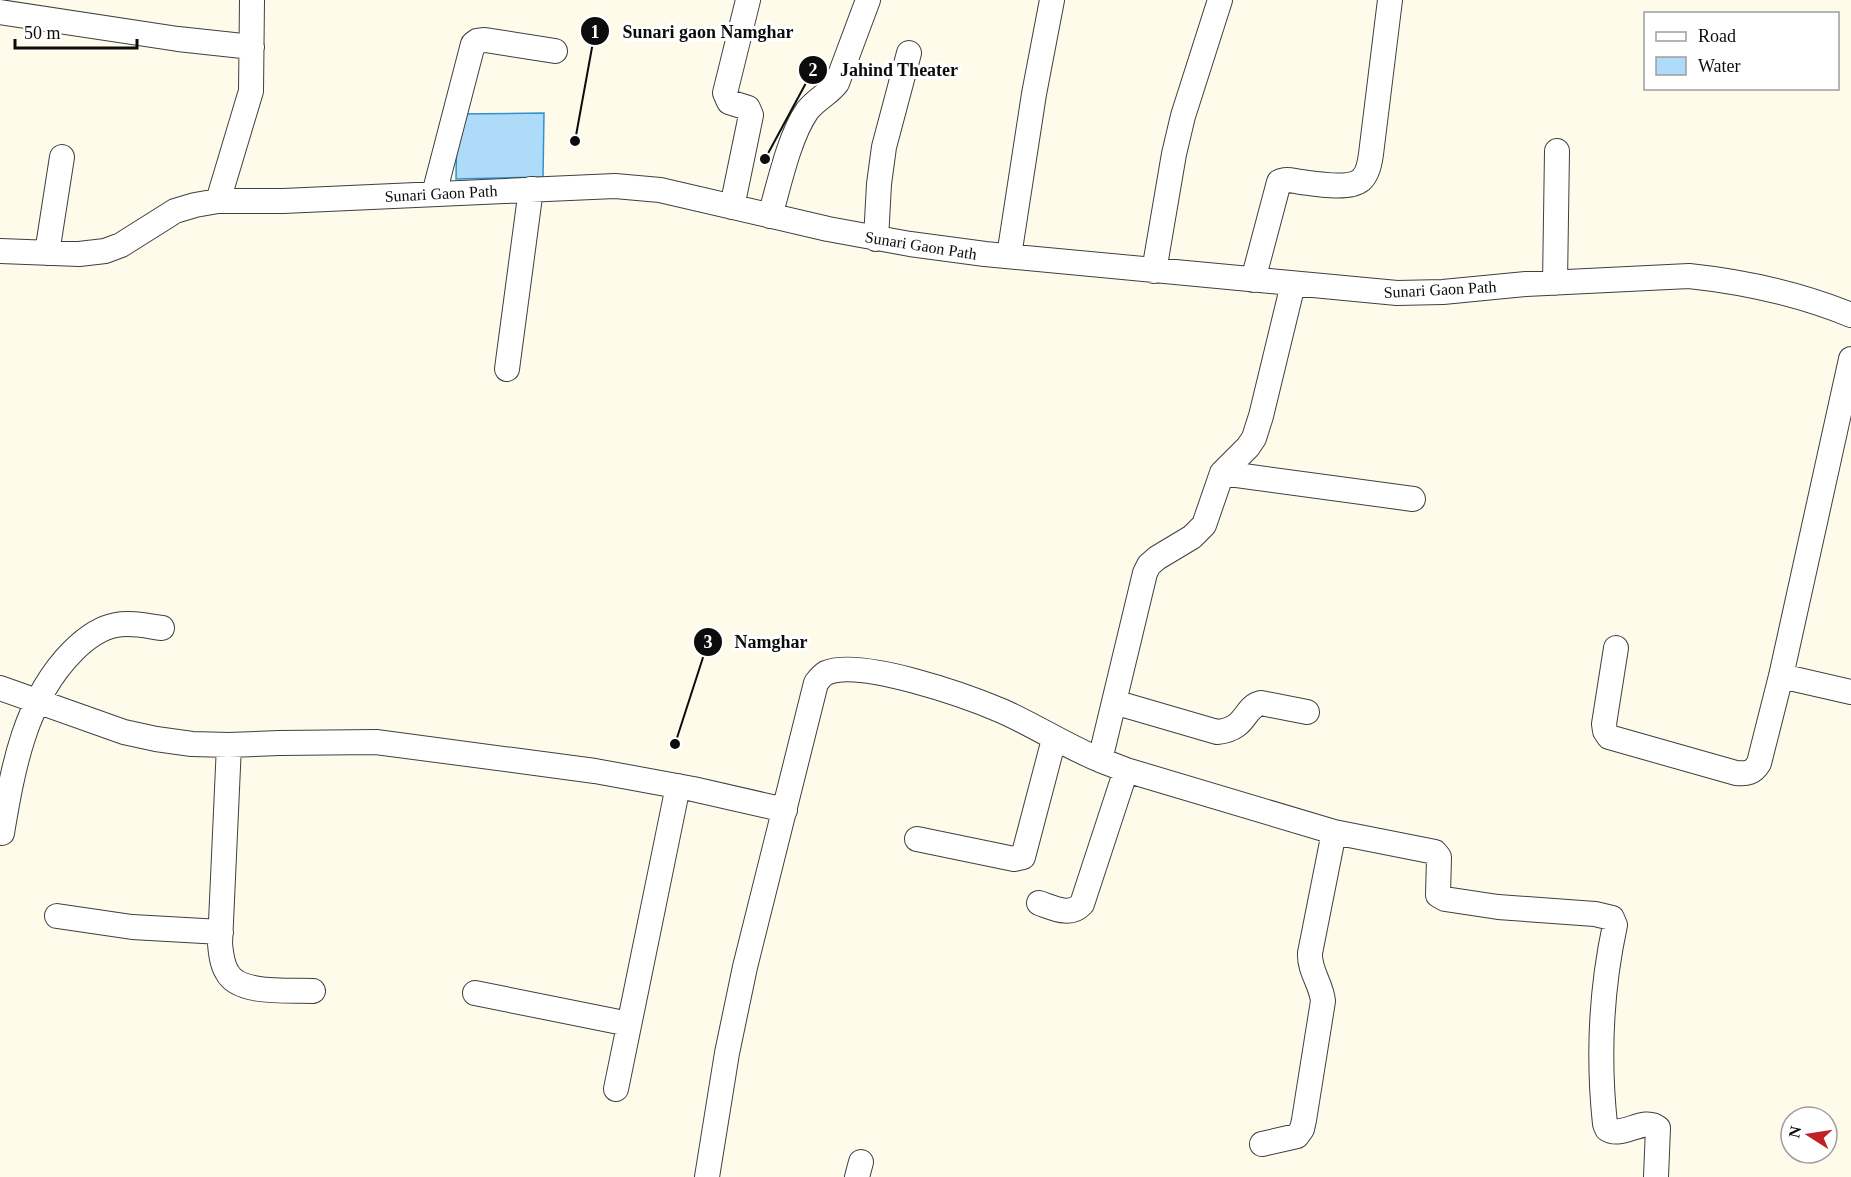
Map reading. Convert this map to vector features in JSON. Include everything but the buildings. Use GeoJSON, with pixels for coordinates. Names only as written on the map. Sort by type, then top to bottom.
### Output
{"type":"FeatureCollection","features":[{"type":"Feature","properties":{"kind":"street"},"geometry":{"type":"LineString","coordinates":[[218,201],[251,91],[252,0]]}},
{"type":"Feature","properties":{"kind":"street"},"geometry":{"type":"LineString","coordinates":[[732,207],[751,110],[729,102],[725,93],[748,0]]}},
{"type":"Feature","properties":{"kind":"street"},"geometry":{"type":"LineString","coordinates":[[770,216],[799,124],[815,101],[833,89],[837,83],[868,0]]}},
{"type":"Feature","properties":{"kind":"street"},"geometry":{"type":"LineString","coordinates":[[1008,256],[1034,94],[1052,0]]}},
{"type":"Feature","properties":{"kind":"street"},"geometry":{"type":"LineString","coordinates":[[1154,271],[1183,116],[1220,0]]}},
{"type":"Feature","properties":{"kind":"street"},"geometry":{"type":"LineString","coordinates":[[1253,280],[1279,182],[1286,179],[1318,185],[1353,184],[1365,174],[1371,154],[1390,0]]}},
{"type":"Feature","properties":{"kind":"street"},"geometry":{"type":"LineString","coordinates":[[0,12],[178,39],[252,47]]}},
{"type":"Feature","properties":{"kind":"street"},"geometry":{"type":"LineString","coordinates":[[434,194],[473,44],[485,40],[555,51]]}},
{"type":"Feature","properties":{"kind":"street"},"geometry":{"type":"LineString","coordinates":[[876,239],[884,147],[909,53]]}},
{"type":"Feature","properties":{"kind":"street"},"geometry":{"type":"LineString","coordinates":[[1555,282],[1557,151]]}},
{"type":"Feature","properties":{"kind":"street"},"geometry":{"type":"LineString","coordinates":[[47,253],[62,157]]}},
{"type":"Feature","properties":{"kind":"street","name":"Sunari Gaon Path"},"geometry":{"type":"LineString","coordinates":[[0,251],[79,254],[105,251],[121,245],[175,211],[218,201],[283,201],[531,189],[637,187],[660,190],[876,239],[1008,256],[1373,292],[1418,293],[1555,282],[1698,276],[1786,292],[1815,300],[1851,315]]}},
{"type":"Feature","properties":{"kind":"street"},"geometry":{"type":"LineString","coordinates":[[507,369],[531,189]]}},
{"type":"Feature","properties":{"kind":"street"},"geometry":{"type":"LineString","coordinates":[[1100,760],[1149,565],[1192,537],[1204,525],[1222,473],[1248,447],[1258,427],[1293,284]]}},
{"type":"Feature","properties":{"kind":"street"},"geometry":{"type":"LineString","coordinates":[[1616,648],[1604,724],[1609,737],[1736,773],[1750,773],[1759,763],[1781,676],[1851,359]]}},
{"type":"Feature","properties":{"kind":"street"},"geometry":{"type":"LineString","coordinates":[[1222,473],[1413,499]]}},
{"type":"Feature","properties":{"kind":"street"},"geometry":{"type":"LineString","coordinates":[[2,833],[20,743],[37,701],[65,659],[99,630],[115,625],[131,624],[162,628]]}},
{"type":"Feature","properties":{"kind":"street"},"geometry":{"type":"LineString","coordinates":[[707,1177],[727,1053],[745,967],[816,682],[824,674],[836,670],[897,676],[959,694],[1004,712],[1054,739],[1126,770],[1334,832],[1435,852],[1439,857],[1438,895],[1445,899],[1498,907],[1595,914],[1612,918],[1615,925],[1605,989],[1600,1049],[1600,1082],[1605,1124],[1607,1129],[1615,1132],[1648,1124],[1658,1128],[1656,1177]]}},
{"type":"Feature","properties":{"kind":"street"},"geometry":{"type":"LineString","coordinates":[[1781,676],[1851,692]]}},
{"type":"Feature","properties":{"kind":"street"},"geometry":{"type":"LineString","coordinates":[[0,688],[124,732],[192,744],[376,742],[596,771],[678,786],[784,810]]}},
{"type":"Feature","properties":{"kind":"street"},"geometry":{"type":"LineString","coordinates":[[1114,702],[1217,732],[1230,731],[1238,726],[1256,704],[1262,703],[1307,712]]}},
{"type":"Feature","properties":{"kind":"street"},"geometry":{"type":"LineString","coordinates":[[917,839],[1014,859],[1023,857],[1054,739]]}},
{"type":"Feature","properties":{"kind":"street"},"geometry":{"type":"LineString","coordinates":[[229,745],[221,932],[222,960],[227,974],[235,982],[245,987],[313,991]]}},
{"type":"Feature","properties":{"kind":"street"},"geometry":{"type":"LineString","coordinates":[[1039,903],[1069,912],[1076,910],[1082,904],[1126,770]]}},
{"type":"Feature","properties":{"kind":"street"},"geometry":{"type":"LineString","coordinates":[[616,1089],[678,786]]}},
{"type":"Feature","properties":{"kind":"street"},"geometry":{"type":"LineString","coordinates":[[1262,1144],[1297,1136],[1302,1129],[1323,1001],[1322,990],[1310,964],[1310,953],[1334,832]]}},
{"type":"Feature","properties":{"kind":"street"},"geometry":{"type":"LineString","coordinates":[[57,916],[132,927],[221,932]]}},
{"type":"Feature","properties":{"kind":"street"},"geometry":{"type":"LineString","coordinates":[[475,993],[629,1024]]}},
{"type":"Feature","properties":{"kind":"water"},"geometry":{"type":"Polygon","coordinates":[[[544,113],[543,177],[456,179],[457,114],[544,113]]]}},
{"type":"Feature","properties":{"kind":"place","name":"Sunari gaon Namghar"},"geometry":{"type":"Point","coordinates":[575,141]}},
{"type":"Feature","properties":{"kind":"place","name":"Jahind Theater"},"geometry":{"type":"Point","coordinates":[765,159]}},
{"type":"Feature","properties":{"kind":"place","name":"Namghar"},"geometry":{"type":"Point","coordinates":[675,744]}}]}
